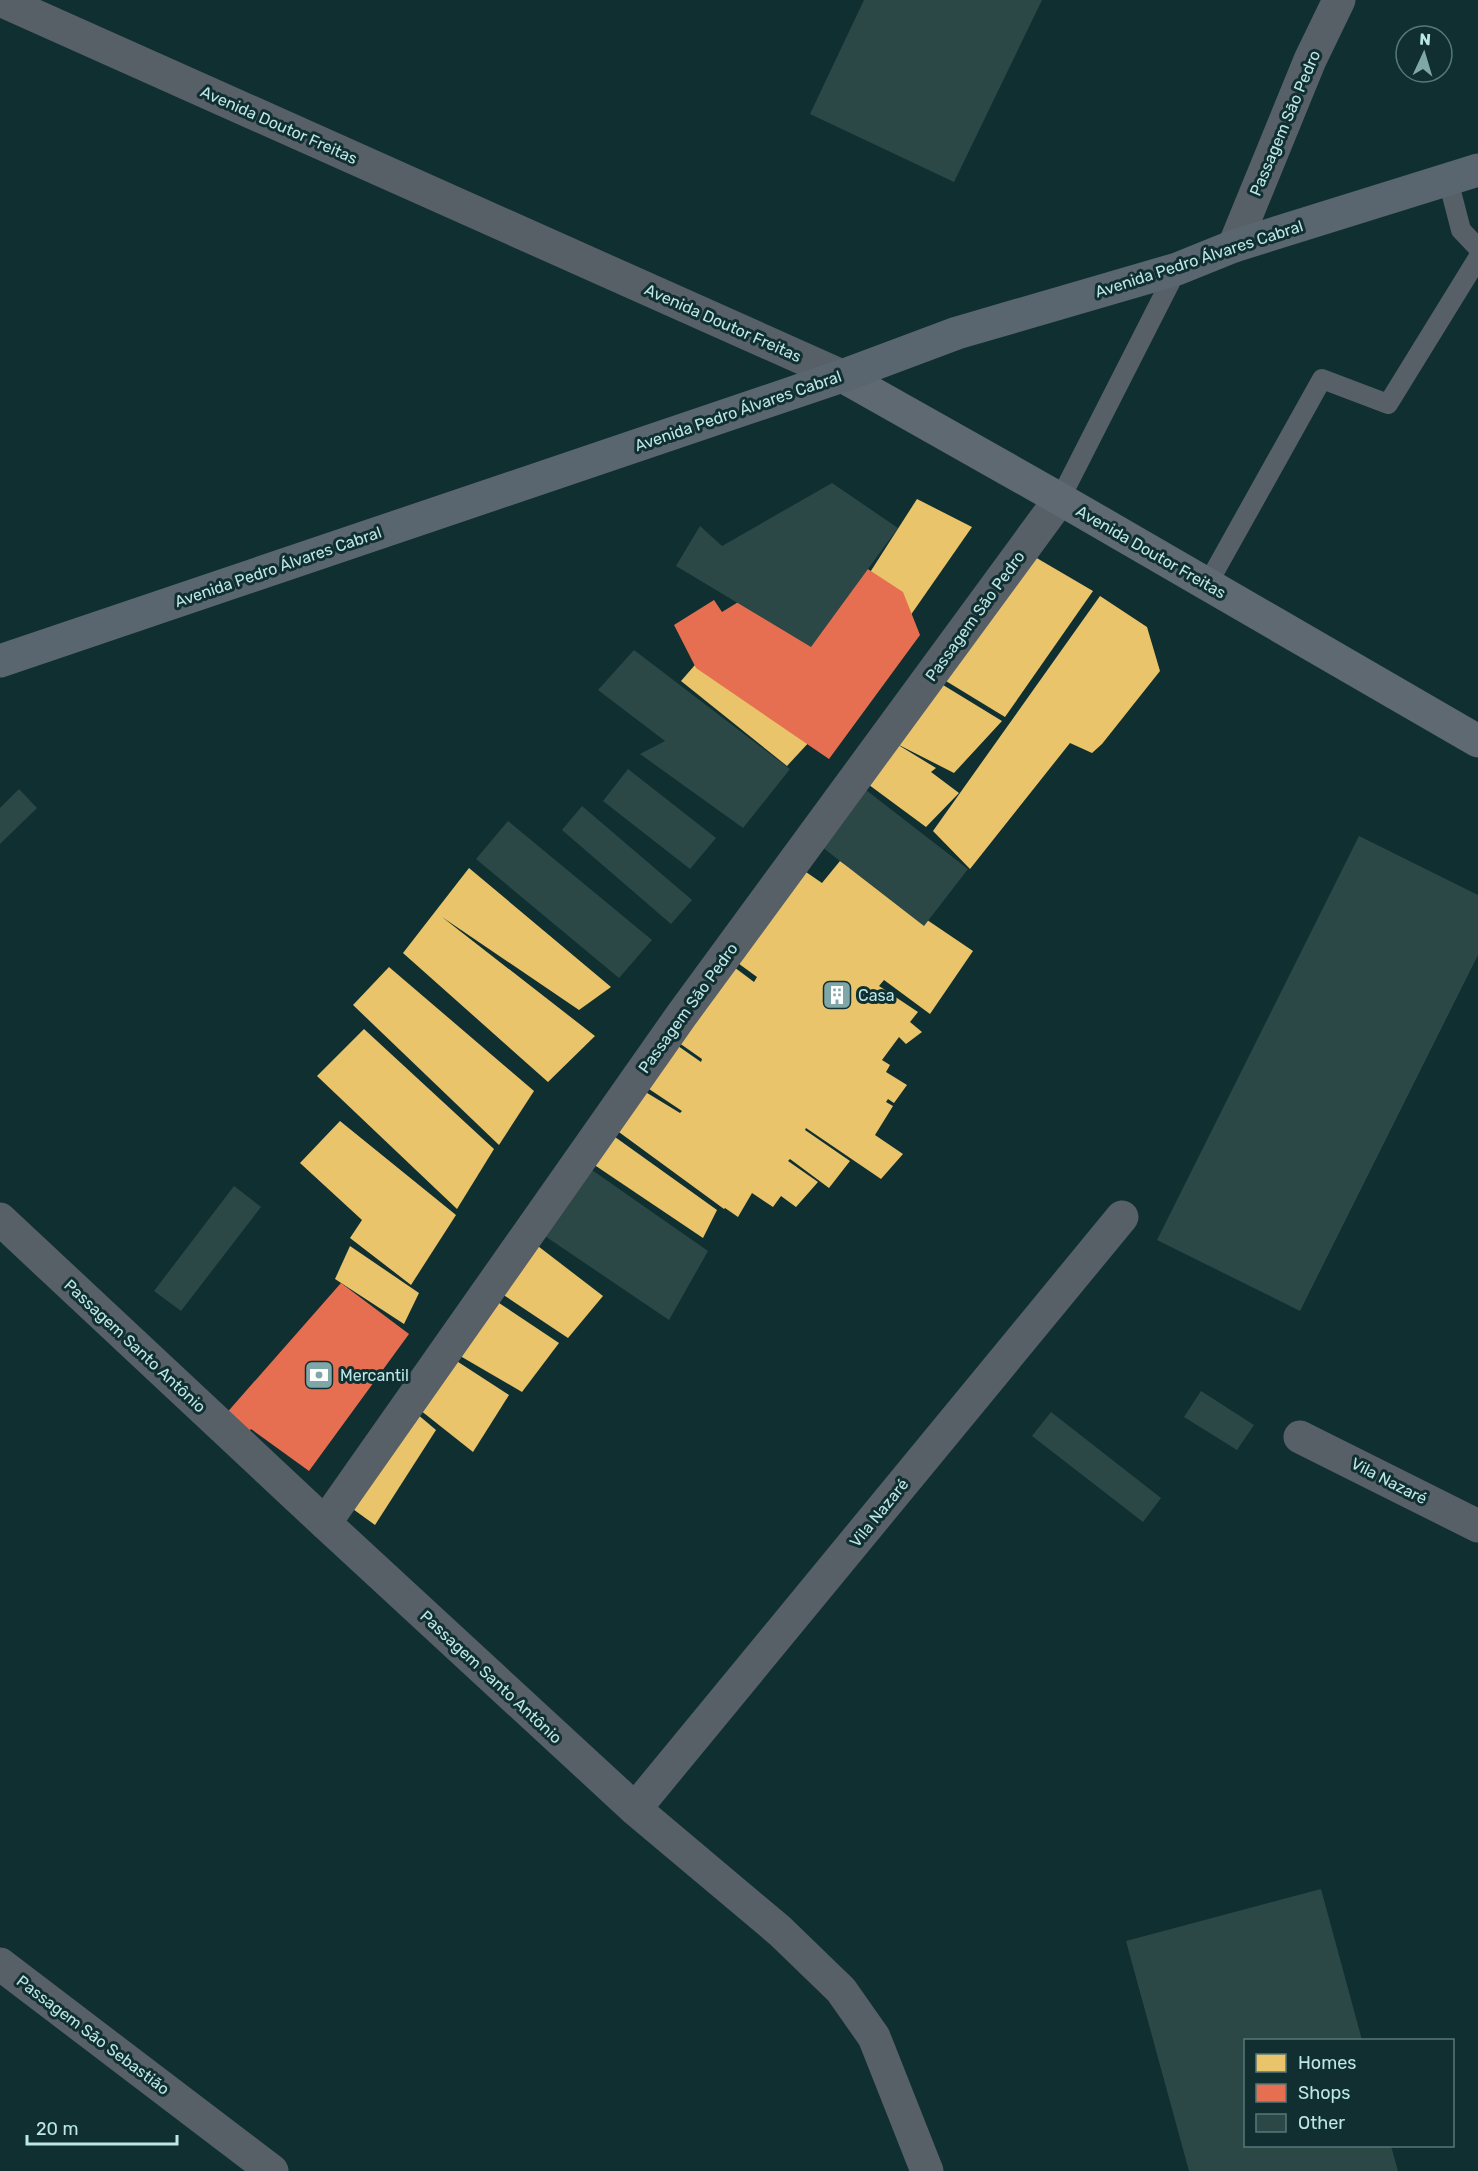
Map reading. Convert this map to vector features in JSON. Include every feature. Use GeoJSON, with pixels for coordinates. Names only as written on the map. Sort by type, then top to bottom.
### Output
{"type":"FeatureCollection","features":[{"type":"Feature","properties":{"kind":"main road","name":"Avenida Pedro Álvares Cabral"},"geometry":{"type":"LineString","coordinates":[[0,661],[842,376],[957,333],[1177,269],[1234,246],[1463,175]]}},
{"type":"Feature","properties":{"kind":"main road","name":"Avenida Doutor Freitas"},"geometry":{"type":"LineString","coordinates":[[842,376],[1478,741]]}},
{"type":"Feature","properties":{"kind":"street","name":"Avenida Doutor Freitas"},"geometry":{"type":"LineString","coordinates":[[0,0],[842,376]]}},
{"type":"Feature","properties":{"kind":"street","name":"Passagem São Pedro"},"geometry":{"type":"LineString","coordinates":[[1234,246],[1310,60],[1339,0]]}},
{"type":"Feature","properties":{"kind":"street","name":"Passagem São Pedro"},"geometry":{"type":"LineString","coordinates":[[325,1523],[681,1016],[1060,500]]}},
{"type":"Feature","properties":{"kind":"street","name":"Vila Nazaré"},"geometry":{"type":"LineString","coordinates":[[635,1809],[1122,1217]]}},
{"type":"Feature","properties":{"kind":"street","name":"Passagem Santo Antônio"},"geometry":{"type":"LineString","coordinates":[[0,1220],[635,1809],[780,1931],[841,1990],[874,2037],[927,2171]]}},
{"type":"Feature","properties":{"kind":"street","name":"Vila Nazaré"},"geometry":{"type":"LineString","coordinates":[[1300,1437],[1478,1526]]}},
{"type":"Feature","properties":{"kind":"street","name":"Passagem São Sebastião"},"geometry":{"type":"LineString","coordinates":[[0,1964],[272,2171]]}},
{"type":"Feature","properties":{"kind":"lane"},"geometry":{"type":"LineString","coordinates":[[1463,175],[1461,230],[1478,248]]}},
{"type":"Feature","properties":{"kind":"lane"},"geometry":{"type":"LineString","coordinates":[[1207,585],[1322,379],[1389,404],[1478,258]]}},
{"type":"Feature","properties":{"kind":"lane"},"geometry":{"type":"LineString","coordinates":[[1060,500],[1177,269]]}},
{"type":"Feature","properties":{"kind":"building: Homes"},"geometry":{"type":"Polygon","coordinates":[[[917,499],[972,527],[862,685],[817,655],[917,499]]]}},
{"type":"Feature","properties":{"kind":"building: Homes"},"geometry":{"type":"Polygon","coordinates":[[[1023,550],[1093,591],[1005,717],[941,678],[1023,550]]]}},
{"type":"Feature","properties":{"kind":"building: Homes"},"geometry":{"type":"Polygon","coordinates":[[[1100,596],[1147,627],[1160,671],[1102,744],[1092,753],[1070,743],[970,869],[933,831],[1100,596]]]}},
{"type":"Feature","properties":{"kind":"building: Homes"},"geometry":{"type":"Polygon","coordinates":[[[714,637],[782,675],[809,652],[857,688],[818,735],[704,655],[714,637]]]}},
{"type":"Feature","properties":{"kind":"building: Homes"},"geometry":{"type":"Polygon","coordinates":[[[701,658],[812,739],[787,766],[681,681],[701,658]]]}},
{"type":"Feature","properties":{"kind":"building: Homes"},"geometry":{"type":"Polygon","coordinates":[[[930,677],[1002,721],[954,773],[895,743],[936,768],[931,772],[959,793],[926,827],[861,779],[930,677]]]}},
{"type":"Feature","properties":{"kind":"building: Homes"},"geometry":{"type":"Polygon","coordinates":[[[840,861],[973,951],[930,1014],[884,980],[879,986],[918,1012],[910,1022],[922,1032],[906,1044],[899,1037],[882,1060],[890,1065],[886,1072],[907,1085],[894,1103],[888,1099],[886,1102],[893,1106],[875,1135],[903,1154],[881,1179],[806,1128],[805,1130],[850,1161],[829,1188],[790,1159],[788,1161],[818,1182],[796,1207],[781,1196],[773,1207],[752,1193],[738,1217],[612,1127],[639,1088],[680,1113],[682,1111],[643,1085],[671,1041],[701,1062],[702,1059],[672,1038],[730,964],[754,982],[757,977],[731,958],[806,872],[822,883],[840,861]]]}},
{"type":"Feature","properties":{"kind":"building: Homes"},"geometry":{"type":"Polygon","coordinates":[[[469,868],[611,987],[579,1010],[442,917],[595,1036],[548,1082],[403,953],[469,868]]]}},
{"type":"Feature","properties":{"kind":"building: Homes"},"geometry":{"type":"Polygon","coordinates":[[[389,967],[534,1091],[499,1145],[353,1005],[389,967]]]}},
{"type":"Feature","properties":{"kind":"building: Homes"},"geometry":{"type":"Polygon","coordinates":[[[364,1029],[494,1149],[457,1209],[317,1076],[364,1029]]]}},
{"type":"Feature","properties":{"kind":"building: Homes"},"geometry":{"type":"Polygon","coordinates":[[[340,1121],[456,1215],[411,1285],[350,1238],[362,1220],[300,1163],[340,1121]]]}},
{"type":"Feature","properties":{"kind":"building: Homes"},"geometry":{"type":"Polygon","coordinates":[[[608,1132],[717,1210],[703,1238],[590,1162],[608,1132]]]}},
{"type":"Feature","properties":{"kind":"building: Homes"},"geometry":{"type":"Polygon","coordinates":[[[534,1243],[603,1296],[568,1338],[496,1290],[534,1243]]]}},
{"type":"Feature","properties":{"kind":"building: Homes"},"geometry":{"type":"Polygon","coordinates":[[[350,1246],[419,1293],[404,1324],[335,1279],[350,1246]]]}},
{"type":"Feature","properties":{"kind":"building: Homes"},"geometry":{"type":"Polygon","coordinates":[[[493,1299],[559,1343],[522,1392],[455,1353],[493,1299]]]}},
{"type":"Feature","properties":{"kind":"building: Homes"},"geometry":{"type":"Polygon","coordinates":[[[452,1358],[509,1395],[473,1452],[415,1406],[452,1358]]]}},
{"type":"Feature","properties":{"kind":"building: Homes"},"geometry":{"type":"Polygon","coordinates":[[[410,1408],[436,1430],[375,1525],[346,1504],[410,1408]]]}},
{"type":"Feature","properties":{"kind":"building: Shops"},"geometry":{"type":"Polygon","coordinates":[[[831,545],[903,592],[920,635],[829,759],[696,668],[674,625],[714,600],[722,612],[831,545]]]}},
{"type":"Feature","properties":{"kind":"building: Shops","name":"Mercantil"},"geometry":{"type":"Polygon","coordinates":[[[341,1283],[409,1334],[309,1471],[251,1429],[245,1436],[224,1416],[341,1283]]]}},
{"type":"Feature","properties":{"kind":"building: Other"},"geometry":{"type":"Polygon","coordinates":[[[864,0],[1042,0],[954,182],[810,114],[864,0]]]}},
{"type":"Feature","properties":{"kind":"building: Other"},"geometry":{"type":"Polygon","coordinates":[[[832,483],[898,528],[811,647],[676,566],[700,526],[722,546],[832,483]]]}},
{"type":"Feature","properties":{"kind":"building: Other"},"geometry":{"type":"Polygon","coordinates":[[[634,650],[790,769],[743,828],[640,754],[665,741],[598,690],[634,650]]]}},
{"type":"Feature","properties":{"kind":"building: Other"},"geometry":{"type":"Polygon","coordinates":[[[628,769],[716,838],[690,869],[603,801],[628,769]]]}},
{"type":"Feature","properties":{"kind":"building: Other"},"geometry":{"type":"Polygon","coordinates":[[[19,789],[37,808],[0,844],[0,808],[19,789]]]}},
{"type":"Feature","properties":{"kind":"building: Other"},"geometry":{"type":"Polygon","coordinates":[[[866,790],[968,869],[924,926],[822,847],[866,790]]]}},
{"type":"Feature","properties":{"kind":"building: Other"},"geometry":{"type":"Polygon","coordinates":[[[582,806],[692,900],[671,924],[562,830],[582,806]]]}},
{"type":"Feature","properties":{"kind":"building: Other"},"geometry":{"type":"Polygon","coordinates":[[[508,821],[652,940],[619,978],[476,859],[508,821]]]}},
{"type":"Feature","properties":{"kind":"building: Other"},"geometry":{"type":"Polygon","coordinates":[[[1359,836],[1478,895],[1478,955],[1300,1311],[1157,1240],[1359,836]]]}},
{"type":"Feature","properties":{"kind":"building: Other"},"geometry":{"type":"Polygon","coordinates":[[[579,1161],[708,1251],[669,1320],[533,1228],[579,1161]]]}},
{"type":"Feature","properties":{"kind":"building: Other"},"geometry":{"type":"Polygon","coordinates":[[[234,1186],[261,1207],[181,1311],[154,1291],[234,1186]]]}},
{"type":"Feature","properties":{"kind":"building: Other"},"geometry":{"type":"Polygon","coordinates":[[[1201,1391],[1254,1425],[1237,1450],[1184,1417],[1201,1391]]]}},
{"type":"Feature","properties":{"kind":"building: Other"},"geometry":{"type":"Polygon","coordinates":[[[1051,1412],[1161,1498],[1143,1522],[1032,1436],[1051,1412]]]}},
{"type":"Feature","properties":{"kind":"building: Other"},"geometry":{"type":"Polygon","coordinates":[[[1321,1889],[1362,2039],[1244,2039],[1244,2147],[1391,2147],[1398,2171],[1189,2171],[1126,1941],[1321,1889]]]}},
{"type":"Feature","properties":{"kind":"place","name":"Casa"},"geometry":{"type":"Point","coordinates":[837,995]}},
{"type":"Feature","properties":{"kind":"place","name":"Mercantil"},"geometry":{"type":"Point","coordinates":[319,1375]}}]}
